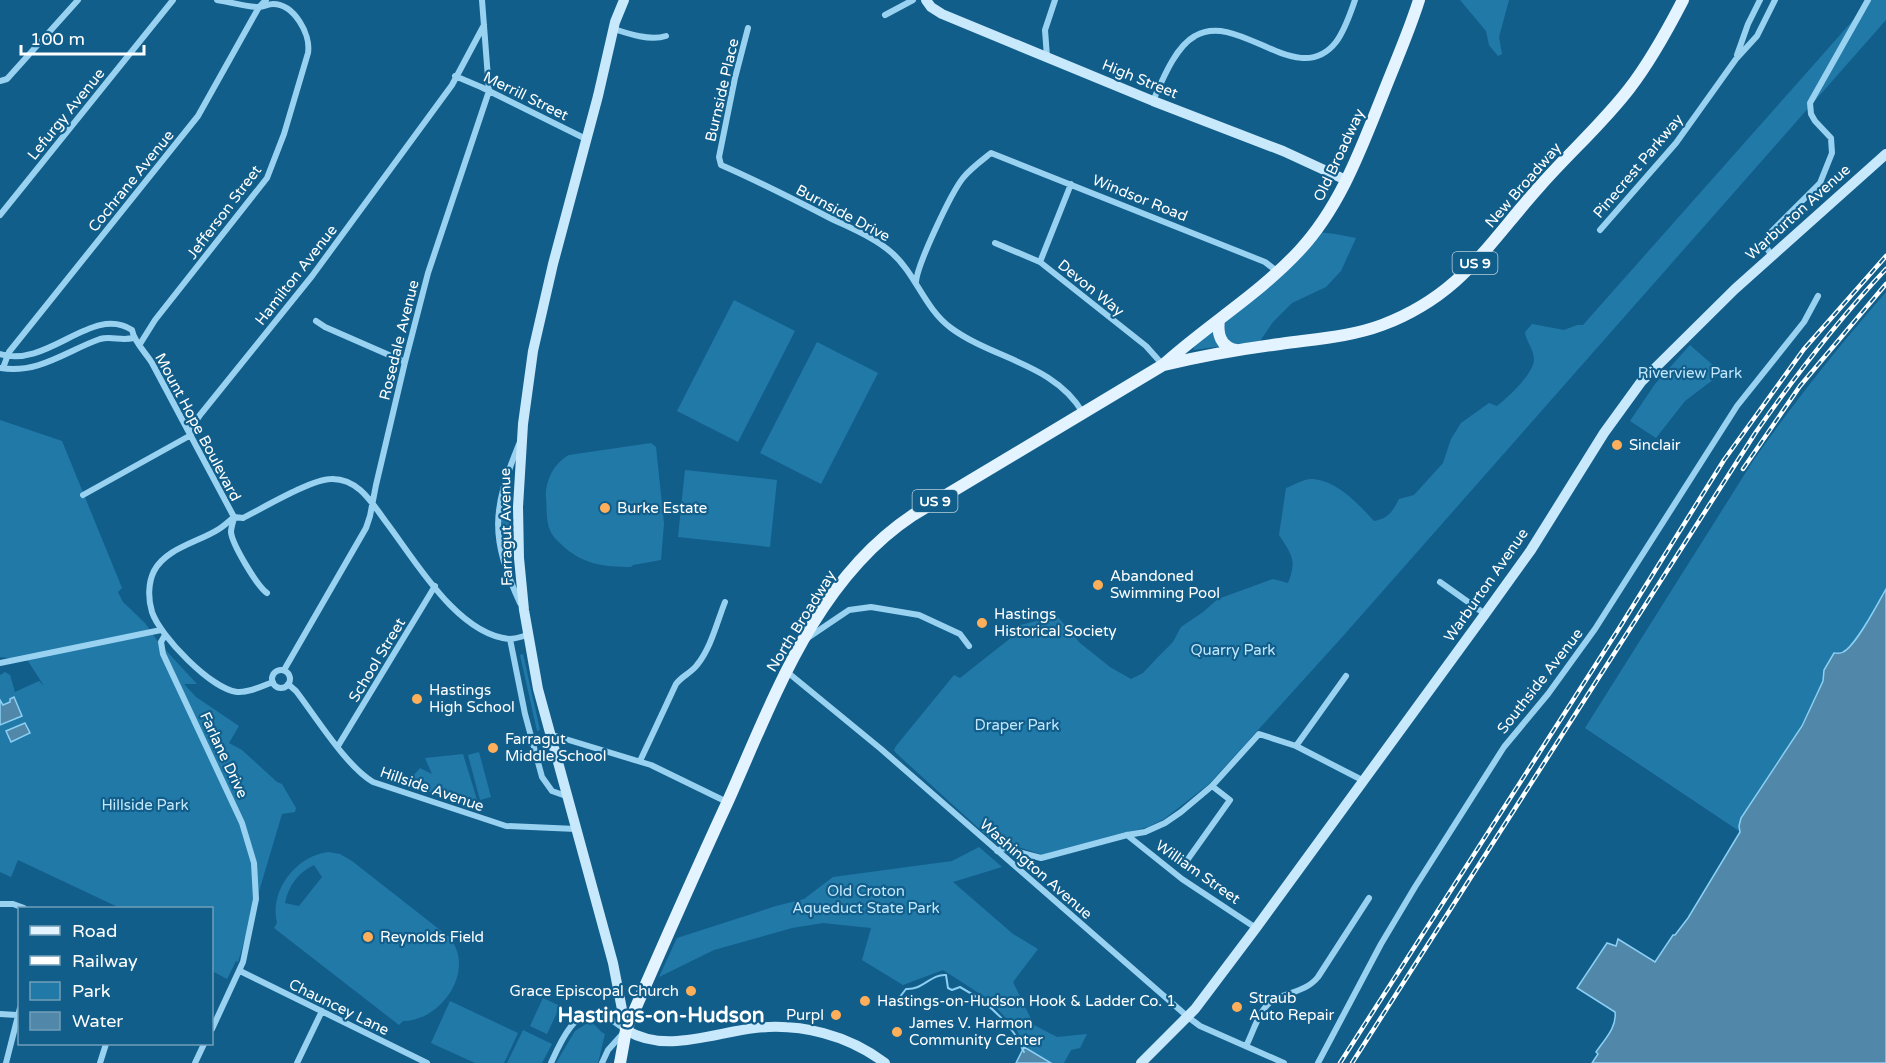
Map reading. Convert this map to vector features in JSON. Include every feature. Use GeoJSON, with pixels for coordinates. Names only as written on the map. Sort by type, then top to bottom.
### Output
{"type":"FeatureCollection","features":[{"type":"Feature","properties":{"kind":"main road","name":"Old Broadway"},"geometry":{"type":"LineString","coordinates":[[1163,365],[1258,290],[1300,250],[1320,224],[1346,180],[1367,134],[1419,0]]}},
{"type":"Feature","properties":{"kind":"main road","name":"New Broadway"},"geometry":{"type":"LineString","coordinates":[[1163,365],[1236,350],[1331,337],[1373,328],[1413,310],[1452,285],[1476,263],[1541,184],[1629,88],[1650,59],[1683,0]]}},
{"type":"Feature","properties":{"kind":"main road"},"geometry":{"type":"LineString","coordinates":[[1219,320],[1221,340],[1230,349],[1236,350]]}},
{"type":"Feature","properties":{"kind":"main road","name":"North Broadway"},"geometry":{"type":"LineString","coordinates":[[626,1030],[786,671],[803,640],[847,575],[886,534],[927,506],[1163,365]]}},
{"type":"Feature","properties":{"kind":"main road","name":"US 9"},"geometry":{"type":"LineString","coordinates":[[620,1063],[626,1030]]}},
{"type":"Feature","properties":{"kind":"street"},"geometry":{"type":"LineString","coordinates":[[0,81],[7,79],[78,0]]}},
{"type":"Feature","properties":{"kind":"street","name":"Lefurgy Avenue"},"geometry":{"type":"LineString","coordinates":[[0,215],[173,0]]}},
{"type":"Feature","properties":{"kind":"street","name":"Jefferson Street"},"geometry":{"type":"LineString","coordinates":[[140,345],[155,320],[267,178],[301,80],[309,42],[301,23],[292,13],[274,3],[259,7],[217,0]]}},
{"type":"Feature","properties":{"kind":"street","name":"Cochrane Avenue"},"geometry":{"type":"LineString","coordinates":[[1,368],[3,355],[198,116],[259,7],[266,0]]}},
{"type":"Feature","properties":{"kind":"street","name":"Rosedale Avenue"},"geometry":{"type":"LineString","coordinates":[[285,670],[366,528],[428,273],[489,91],[482,0]]}},
{"type":"Feature","properties":{"kind":"street","name":"Farragut Avenue"},"geometry":{"type":"LineString","coordinates":[[615,0],[615,26]]}},
{"type":"Feature","properties":{"kind":"street","name":"Farragut Avenue"},"geometry":{"type":"LineString","coordinates":[[624,0],[615,26],[541,315],[527,388],[518,507],[519,558],[527,635],[549,734],[613,963],[626,1030]]}},
{"type":"Feature","properties":{"kind":"street"},"geometry":{"type":"LineString","coordinates":[[885,15],[913,0]]}},
{"type":"Feature","properties":{"kind":"street","name":"High Street"},"geometry":{"type":"LineString","coordinates":[[926,0],[931,8],[942,14],[1283,152],[1346,180]]}},
{"type":"Feature","properties":{"kind":"street"},"geometry":{"type":"LineString","coordinates":[[1047,58],[1045,30],[1055,0]]}},
{"type":"Feature","properties":{"kind":"street"},"geometry":{"type":"LineString","coordinates":[[1153,101],[1169,67],[1184,45],[1193,37],[1203,32],[1224,30],[1278,51],[1309,59],[1321,54],[1337,41],[1355,0]]}},
{"type":"Feature","properties":{"kind":"street","name":"Pinecrest Parkway"},"geometry":{"type":"LineString","coordinates":[[1736,59],[1748,24],[1760,0]]}},
{"type":"Feature","properties":{"kind":"street","name":"Pinecrest Parkway"},"geometry":{"type":"LineString","coordinates":[[1600,230],[1676,143],[1736,59],[1757,36],[1774,0]]}},
{"type":"Feature","properties":{"kind":"street"},"geometry":{"type":"LineString","coordinates":[[1772,256],[1766,247],[1768,235],[1824,178],[1833,144],[1831,138],[1811,114],[1810,103],[1868,0]]}},
{"type":"Feature","properties":{"kind":"street","name":"Hamilton Avenue"},"geometry":{"type":"LineString","coordinates":[[191,435],[200,415],[312,276],[452,85],[484,25]]}},
{"type":"Feature","properties":{"kind":"street"},"geometry":{"type":"LineString","coordinates":[[615,26],[635,35],[666,36]]}},
{"type":"Feature","properties":{"kind":"street","name":"Burnside Place"},"geometry":{"type":"LineString","coordinates":[[719,157],[748,28]]}},
{"type":"Feature","properties":{"kind":"street","name":"Merrill Street"},"geometry":{"type":"LineString","coordinates":[[455,76],[586,139]]}},
{"type":"Feature","properties":{"kind":"street","name":"Windsor Road"},"geometry":{"type":"LineString","coordinates":[[916,283],[925,254],[951,195],[963,177],[991,153],[1265,262],[1278,272]]}},
{"type":"Feature","properties":{"kind":"street","name":"Warburton Avenue"},"geometry":{"type":"LineString","coordinates":[[1141,1063],[1188,1017],[1364,781],[1531,550],[1604,433],[1641,382],[1735,288],[1886,154]]}},
{"type":"Feature","properties":{"kind":"street","name":"Burnside Drive"},"geometry":{"type":"LineString","coordinates":[[719,157],[722,165],[876,241],[903,264],[938,318],[973,341],[1033,368],[1067,391],[1083,413]]}},
{"type":"Feature","properties":{"kind":"street"},"geometry":{"type":"LineString","coordinates":[[1040,262],[1071,184]]}},
{"type":"Feature","properties":{"kind":"street","name":"Devon Way"},"geometry":{"type":"LineString","coordinates":[[995,243],[1040,262],[1146,346],[1163,365]]}},
{"type":"Feature","properties":{"kind":"street","name":"Southside Avenue"},"geometry":{"type":"LineString","coordinates":[[1318,1063],[1381,944],[1504,747],[1548,694],[1595,629],[1737,406],[1804,322],[1818,296]]}},
{"type":"Feature","properties":{"kind":"street"},"geometry":{"type":"LineString","coordinates":[[316,321],[405,362]]}},
{"type":"Feature","properties":{"kind":"street","name":"Mount Hope Boulevard"},"geometry":{"type":"LineString","coordinates":[[3,355],[19,356],[45,351],[96,325],[105,323],[124,325],[132,330],[133,338],[140,345],[191,435],[234,517],[243,518],[311,485],[329,479],[352,484],[373,504],[453,609],[484,631],[510,639]]}},
{"type":"Feature","properties":{"kind":"street"},"geometry":{"type":"LineString","coordinates":[[1,368],[25,369],[40,365],[103,338],[133,338]]}},
{"type":"Feature","properties":{"kind":"street"},"geometry":{"type":"LineString","coordinates":[[83,495],[191,435]]}},
{"type":"Feature","properties":{"kind":"street"},"geometry":{"type":"LineString","coordinates":[[522,435],[503,489],[497,520],[502,556],[524,610]]}},
{"type":"Feature","properties":{"kind":"street"},"geometry":{"type":"LineString","coordinates":[[234,517],[231,533],[251,574],[261,589],[267,593]]}},
{"type":"Feature","properties":{"kind":"street","name":"Farlane Drive"},"geometry":{"type":"LineString","coordinates":[[213,1027],[240,971],[256,899],[254,863],[242,823],[163,654],[161,642],[163,632],[152,611],[149,594],[154,571],[161,560],[220,528],[234,517]]}},
{"type":"Feature","properties":{"kind":"street"},"geometry":{"type":"LineString","coordinates":[[1440,582],[1485,614]]}},
{"type":"Feature","properties":{"kind":"street","name":"School Street"},"geometry":{"type":"LineString","coordinates":[[338,746],[435,586]]}},
{"type":"Feature","properties":{"kind":"street"},"geometry":{"type":"LineString","coordinates":[[640,761],[676,684],[681,677],[695,668],[704,653],[725,602]]}},
{"type":"Feature","properties":{"kind":"street"},"geometry":{"type":"LineString","coordinates":[[803,640],[849,610],[871,608],[919,615],[960,634],[969,646]]}},
{"type":"Feature","properties":{"kind":"street"},"geometry":{"type":"LineString","coordinates":[[0,663],[163,632],[197,668],[220,686],[238,692],[253,690],[273,682]]}},
{"type":"Feature","properties":{"kind":"street"},"geometry":{"type":"LineString","coordinates":[[527,635],[510,639],[525,714],[542,777],[552,791],[566,796]]}},
{"type":"Feature","properties":{"kind":"street"},"geometry":{"type":"LineString","coordinates":[[279,670],[285,670],[289,676],[288,684],[284,687],[278,687],[273,682],[274,673],[279,670]]}},
{"type":"Feature","properties":{"kind":"street","name":"Washington Avenue"},"geometry":{"type":"LineString","coordinates":[[786,671],[881,749],[1188,1017],[1200,1026],[1284,1063]]}},
{"type":"Feature","properties":{"kind":"street"},"geometry":{"type":"LineString","coordinates":[[1296,746],[1346,676]]}},
{"type":"Feature","properties":{"kind":"street","name":"Hillside Avenue"},"geometry":{"type":"LineString","coordinates":[[288,684],[296,691],[358,772],[374,782],[506,826],[576,829]]}},
{"type":"Feature","properties":{"kind":"street"},"geometry":{"type":"LineString","coordinates":[[549,734],[640,761],[727,802]]}},
{"type":"Feature","properties":{"kind":"street"},"geometry":{"type":"LineString","coordinates":[[997,851],[1003,848],[1041,858],[1145,832],[1165,823],[1212,786],[1259,734],[1296,746],[1364,781]]}},
{"type":"Feature","properties":{"kind":"street"},"geometry":{"type":"LineString","coordinates":[[1188,859],[1230,800],[1212,786]]}},
{"type":"Feature","properties":{"kind":"street","name":"William Street"},"geometry":{"type":"LineString","coordinates":[[1127,835],[1182,879],[1256,928]]}},
{"type":"Feature","properties":{"kind":"street"},"geometry":{"type":"LineString","coordinates":[[1246,1046],[1270,1002],[1300,990],[1313,983],[1318,977],[1369,898]]}},
{"type":"Feature","properties":{"kind":"street"},"geometry":{"type":"LineString","coordinates":[[0,904],[13,904],[20,907]]}},
{"type":"Feature","properties":{"kind":"street","name":"Chauncey Lane"},"geometry":{"type":"LineString","coordinates":[[240,971],[427,1063]]}},
{"type":"Feature","properties":{"kind":"street"},"geometry":{"type":"LineString","coordinates":[[297,1063],[322,1011]]}},
{"type":"Feature","properties":{"kind":"street"},"geometry":{"type":"LineString","coordinates":[[551,1063],[573,1025],[582,1015],[599,1013],[640,1038],[659,1042],[753,1028],[780,1026],[797,1028],[837,1037],[885,1063]]}},
{"type":"Feature","properties":{"kind":"street"},"geometry":{"type":"LineString","coordinates":[[0,1014],[17,1016],[6,1063]]}},
{"type":"Feature","properties":{"kind":"street"},"geometry":{"type":"LineString","coordinates":[[602,1063],[608,1050],[626,1030]]}},
{"type":"Feature","properties":{"kind":"street"},"geometry":{"type":"LineString","coordinates":[[100,1063],[106,1045]]}},
{"type":"Feature","properties":{"kind":"street"},"geometry":{"type":"LineString","coordinates":[[195,1063],[204,1045]]}},
{"type":"Feature","properties":{"kind":"green space"},"geometry":{"type":"Polygon","coordinates":[[[1460,0],[1509,0],[1499,37],[1502,54],[1498,56],[1489,45],[1486,31],[1460,0]]]}},
{"type":"Feature","properties":{"kind":"green space"},"geometry":{"type":"Polygon","coordinates":[[[1871,0],[1886,0],[1886,20],[1344,635],[1209,784],[1164,819],[1148,827],[1043,855],[1015,846],[997,845],[896,753],[894,750],[896,746],[954,675],[960,678],[1021,630],[1020,625],[1057,616],[1080,643],[1110,667],[1131,679],[1143,673],[1173,642],[1181,627],[1218,599],[1273,579],[1288,583],[1293,563],[1279,535],[1286,488],[1313,479],[1331,484],[1347,495],[1374,521],[1392,511],[1399,499],[1414,495],[1443,463],[1451,439],[1461,423],[1489,403],[1497,406],[1514,391],[1530,371],[1534,359],[1525,332],[1532,324],[1564,330],[1583,325],[1871,0]]]}},
{"type":"Feature","properties":{"kind":"green space"},"geometry":{"type":"Polygon","coordinates":[[[1318,232],[1356,238],[1341,271],[1326,287],[1292,303],[1273,322],[1260,341],[1193,350],[1198,340],[1318,232]]]}},
{"type":"Feature","properties":{"kind":"green space"},"geometry":{"type":"Polygon","coordinates":[[[1886,292],[1886,589],[1858,636],[1844,650],[1837,653],[1824,670],[1823,681],[1795,738],[1741,818],[1739,831],[1585,728],[1753,461],[1817,375],[1886,292]]]}},
{"type":"Feature","properties":{"kind":"green space"},"geometry":{"type":"Polygon","coordinates":[[[734,300],[795,331],[738,442],[677,411],[734,300]]]}},
{"type":"Feature","properties":{"kind":"green space"},"geometry":{"type":"Polygon","coordinates":[[[817,342],[878,373],[821,484],[760,453],[817,342]]]}},
{"type":"Feature","properties":{"kind":"green space","name":"Riverview Park"},"geometry":{"type":"Polygon","coordinates":[[[1690,345],[1722,373],[1685,401],[1656,438],[1630,421],[1655,384],[1690,345]]]}},
{"type":"Feature","properties":{"kind":"green space","name":"Hillside Park"},"geometry":{"type":"Polygon","coordinates":[[[0,420],[62,441],[122,588],[118,592],[123,602],[145,623],[159,643],[197,684],[184,684],[196,697],[239,726],[229,743],[242,750],[282,784],[296,808],[295,812],[282,814],[238,962],[236,961],[227,979],[213,972],[213,907],[118,907],[18,860],[11,877],[0,872],[0,675],[5,672],[10,675],[15,692],[39,681],[44,686],[28,661],[0,657],[0,420]]]}},
{"type":"Feature","properties":{"kind":"green space","name":"Burke Estate"},"geometry":{"type":"Polygon","coordinates":[[[651,443],[656,447],[664,523],[661,560],[631,567],[611,566],[585,560],[562,545],[553,536],[548,523],[546,492],[549,479],[559,463],[569,455],[651,443]]]}},
{"type":"Feature","properties":{"kind":"green space","name":"Burke Estate"},"geometry":{"type":"Polygon","coordinates":[[[685,470],[777,480],[770,547],[678,537],[685,470]]]}},
{"type":"Feature","properties":{"kind":"green space"},"geometry":{"type":"Polygon","coordinates":[[[511,475],[512,572],[504,549],[501,524],[504,499],[511,475]]]}},
{"type":"Feature","properties":{"kind":"green space"},"geometry":{"type":"Polygon","coordinates":[[[523,654],[540,730],[537,731],[520,655],[523,654]]]}},
{"type":"Feature","properties":{"kind":"green space"},"geometry":{"type":"Polygon","coordinates":[[[479,752],[491,797],[480,800],[468,755],[479,752]]]}},
{"type":"Feature","properties":{"kind":"green space"},"geometry":{"type":"Polygon","coordinates":[[[463,754],[478,803],[441,794],[437,785],[436,794],[406,784],[420,768],[432,774],[425,758],[463,754]]]}},
{"type":"Feature","properties":{"kind":"green space","name":"Old Croton Aqueduct State Park"},"geometry":{"type":"Polygon","coordinates":[[[979,847],[1002,867],[953,882],[1013,934],[1038,949],[1013,982],[1034,1025],[1057,1037],[1087,1034],[1080,1048],[1071,1050],[1064,1063],[1051,1063],[1024,1047],[1017,1030],[988,999],[943,970],[903,985],[862,960],[871,928],[823,923],[792,928],[714,950],[659,977],[677,938],[804,899],[833,877],[952,861],[979,847]]]}},
{"type":"Feature","properties":{"kind":"green space"},"geometry":{"type":"Polygon","coordinates":[[[328,852],[340,854],[352,861],[449,937],[457,950],[459,964],[457,978],[442,1003],[430,1013],[417,1019],[403,1021],[399,1025],[274,928],[277,923],[277,899],[281,888],[296,868],[305,860],[328,852]],[[314,865],[309,868],[292,885],[285,903],[299,906],[322,877],[314,865]]]}},
{"type":"Feature","properties":{"kind":"green space"},"geometry":{"type":"Polygon","coordinates":[[[543,998],[560,1006],[547,1034],[530,1026],[543,998]]]}},
{"type":"Feature","properties":{"kind":"green space"},"geometry":{"type":"Polygon","coordinates":[[[450,1001],[518,1033],[504,1063],[475,1063],[431,1043],[450,1001]]]}},
{"type":"Feature","properties":{"kind":"green space"},"geometry":{"type":"Polygon","coordinates":[[[589,1022],[605,1034],[598,1063],[556,1063],[575,1031],[589,1022]]]}},
{"type":"Feature","properties":{"kind":"green space"},"geometry":{"type":"Polygon","coordinates":[[[523,1030],[552,1044],[542,1063],[507,1063],[523,1030]]]}},
{"type":"Feature","properties":{"kind":"water"},"geometry":{"type":"Polygon","coordinates":[[[1886,589],[1886,1063],[1592,1063],[1598,1054],[1596,1052],[1612,1028],[1615,1012],[1577,988],[1607,943],[1616,946],[1618,939],[1655,962],[1673,935],[1688,918],[1740,832],[1741,818],[1802,726],[1823,681],[1824,670],[1834,653],[1843,652],[1854,642],[1886,589]]]}},
{"type":"Feature","properties":{"kind":"water"},"geometry":{"type":"Polygon","coordinates":[[[14,697],[22,716],[0,725],[0,700],[3,705],[14,697]]]}},
{"type":"Feature","properties":{"kind":"water"},"geometry":{"type":"Polygon","coordinates":[[[25,723],[30,733],[11,742],[6,731],[25,723]]]}},
{"type":"Feature","properties":{"kind":"water"},"geometry":{"type":"Polygon","coordinates":[[[1024,1047],[1051,1063],[1016,1063],[1024,1047]]]}},
{"type":"Feature","properties":{"kind":"waterway"},"geometry":{"type":"LineString","coordinates":[[892,1007],[906,989],[918,987],[940,975],[946,975],[948,988],[952,990],[960,987],[999,1016],[1018,1039],[1024,1052]]}},
{"type":"Feature","properties":{"kind":"railway"},"geometry":{"type":"LineString","coordinates":[[1340,1063],[1618,630],[1724,460],[1804,349],[1886,256]]}},
{"type":"Feature","properties":{"kind":"railway"},"geometry":{"type":"LineString","coordinates":[[1352,1063],[1756,432],[1818,348],[1886,269]]}},
{"type":"Feature","properties":{"kind":"railway"},"geometry":{"type":"LineString","coordinates":[[1743,469],[1800,386],[1886,284]]}},
{"type":"Feature","properties":{"kind":"place","name":"Sinclair"},"geometry":{"type":"Point","coordinates":[1617,445]}},
{"type":"Feature","properties":{"kind":"place","name":"Burke Estate"},"geometry":{"type":"Point","coordinates":[605,508]}},
{"type":"Feature","properties":{"kind":"place","name":"Abandoned Swimming Pool"},"geometry":{"type":"Point","coordinates":[1098,585]}},
{"type":"Feature","properties":{"kind":"place","name":"Hastings Historical Society"},"geometry":{"type":"Point","coordinates":[982,623]}},
{"type":"Feature","properties":{"kind":"place","name":"Hastings High School"},"geometry":{"type":"Point","coordinates":[417,699]}},
{"type":"Feature","properties":{"kind":"place","name":"Farragut Middle School"},"geometry":{"type":"Point","coordinates":[493,748]}},
{"type":"Feature","properties":{"kind":"place","name":"Reynolds Field"},"geometry":{"type":"Point","coordinates":[368,937]}},
{"type":"Feature","properties":{"kind":"place","name":"Grace Episcopal Church"},"geometry":{"type":"Point","coordinates":[691,991]}},
{"type":"Feature","properties":{"kind":"place","name":"Hastings-on-Hudson Hook & Ladder Co. 1"},"geometry":{"type":"Point","coordinates":[865,1001]}},
{"type":"Feature","properties":{"kind":"place","name":"Straub Auto Repair"},"geometry":{"type":"Point","coordinates":[1237,1007]}},
{"type":"Feature","properties":{"kind":"place","name":"Purpl"},"geometry":{"type":"Point","coordinates":[836,1015]}},
{"type":"Feature","properties":{"kind":"place","name":"James V. Harmon Community Center"},"geometry":{"type":"Point","coordinates":[897,1032]}},
{"type":"Feature","properties":{"kind":"district","name":"Hastings-on-Hudson"},"geometry":{"type":"Point","coordinates":[661,1015]}},
{"type":"Feature","properties":{"kind":"park label","name":"Quarry Park"},"geometry":{"type":"Point","coordinates":[1233,650]}},
{"type":"Feature","properties":{"kind":"park label","name":"Draper Park"},"geometry":{"type":"Point","coordinates":[1017,725]}}]}
